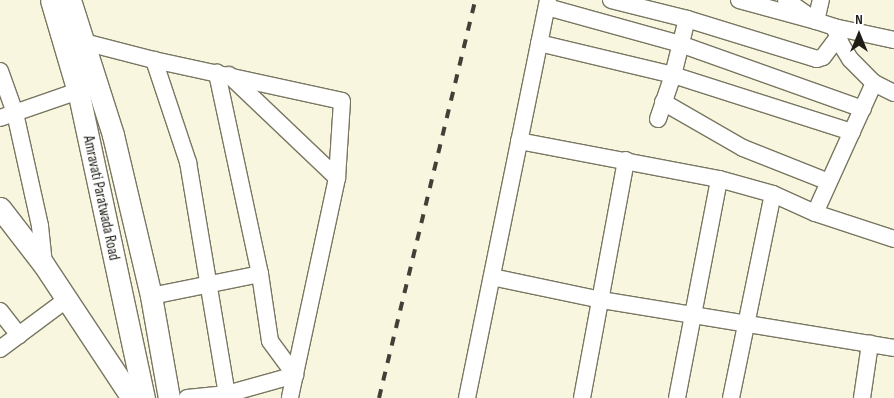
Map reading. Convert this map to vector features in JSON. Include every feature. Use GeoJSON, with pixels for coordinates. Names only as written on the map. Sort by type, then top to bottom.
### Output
{"type":"FeatureCollection","features":[{"type":"Feature","properties":{"kind":"main road","name":"Amravati Paratwada Road"},"geometry":{"type":"LineString","coordinates":[[51,0],[87,94],[98,130],[147,333],[157,398]]}},
{"type":"Feature","properties":{"kind":"main road","name":"Amravati Paratwada Road"},"geometry":{"type":"LineString","coordinates":[[70,0],[84,42],[87,94],[144,398]]}},
{"type":"Feature","properties":{"kind":"main road"},"geometry":{"type":"LineString","coordinates":[[87,94],[113,134],[151,296],[170,398]]}},
{"type":"Feature","properties":{"kind":"main road"},"geometry":{"type":"LineString","coordinates":[[0,208],[44,265],[132,398]]}},
{"type":"Feature","properties":{"kind":"street"},"geometry":{"type":"LineString","coordinates":[[611,0],[687,19],[817,59],[823,57],[836,32]]}},
{"type":"Feature","properties":{"kind":"street"},"geometry":{"type":"LineString","coordinates":[[739,0],[816,21]]}},
{"type":"Feature","properties":{"kind":"street"},"geometry":{"type":"LineString","coordinates":[[786,0],[816,21],[836,32],[894,39]]}},
{"type":"Feature","properties":{"kind":"street"},"geometry":{"type":"LineString","coordinates":[[816,21],[820,0]]}},
{"type":"Feature","properties":{"kind":"street"},"geometry":{"type":"LineString","coordinates":[[467,398],[518,141],[548,3],[680,44],[863,109]]}},
{"type":"Feature","properties":{"kind":"street"},"geometry":{"type":"LineString","coordinates":[[658,118],[673,75],[687,19]]}},
{"type":"Feature","properties":{"kind":"street"},"geometry":{"type":"LineString","coordinates":[[836,32],[850,59],[874,83],[894,93]]}},
{"type":"Feature","properties":{"kind":"street"},"geometry":{"type":"LineString","coordinates":[[84,42],[154,60],[342,101],[338,178],[290,398]]}},
{"type":"Feature","properties":{"kind":"street"},"geometry":{"type":"LineString","coordinates":[[539,43],[673,75],[852,132]]}},
{"type":"Feature","properties":{"kind":"street"},"geometry":{"type":"LineString","coordinates":[[154,60],[188,162],[227,394]]}},
{"type":"Feature","properties":{"kind":"street"},"geometry":{"type":"LineString","coordinates":[[0,70],[16,112],[40,226],[44,265]]}},
{"type":"Feature","properties":{"kind":"street"},"geometry":{"type":"LineString","coordinates":[[223,74],[338,178]]}},
{"type":"Feature","properties":{"kind":"street"},"geometry":{"type":"LineString","coordinates":[[223,74],[260,274],[270,341],[295,375]]}},
{"type":"Feature","properties":{"kind":"street"},"geometry":{"type":"LineString","coordinates":[[815,213],[874,83]]}},
{"type":"Feature","properties":{"kind":"street"},"geometry":{"type":"LineString","coordinates":[[0,118],[16,112],[87,94]]}},
{"type":"Feature","properties":{"kind":"street"},"geometry":{"type":"LineString","coordinates":[[663,102],[743,148],[830,182]]}},
{"type":"Feature","properties":{"kind":"street"},"geometry":{"type":"LineString","coordinates":[[518,141],[719,179],[772,194],[815,213],[894,239]]}},
{"type":"Feature","properties":{"kind":"street"},"geometry":{"type":"LineString","coordinates":[[582,398],[626,160]]}},
{"type":"Feature","properties":{"kind":"street"},"geometry":{"type":"LineString","coordinates":[[677,398],[719,179]]}},
{"type":"Feature","properties":{"kind":"street"},"geometry":{"type":"LineString","coordinates":[[731,398],[772,194]]}},
{"type":"Feature","properties":{"kind":"street"},"geometry":{"type":"LineString","coordinates":[[151,296],[260,274]]}},
{"type":"Feature","properties":{"kind":"street"},"geometry":{"type":"LineString","coordinates":[[492,277],[600,300],[894,348]]}},
{"type":"Feature","properties":{"kind":"street"},"geometry":{"type":"LineString","coordinates":[[0,349],[67,300]]}},
{"type":"Feature","properties":{"kind":"street"},"geometry":{"type":"LineString","coordinates":[[0,311],[19,335]]}},
{"type":"Feature","properties":{"kind":"street"},"geometry":{"type":"LineString","coordinates":[[862,398],[870,344]]}},
{"type":"Feature","properties":{"kind":"street"},"geometry":{"type":"LineString","coordinates":[[187,398],[227,394],[295,375]]}},
{"type":"Feature","properties":{"kind":"railway"},"geometry":{"type":"LineString","coordinates":[[379,398],[475,0]]}}]}
